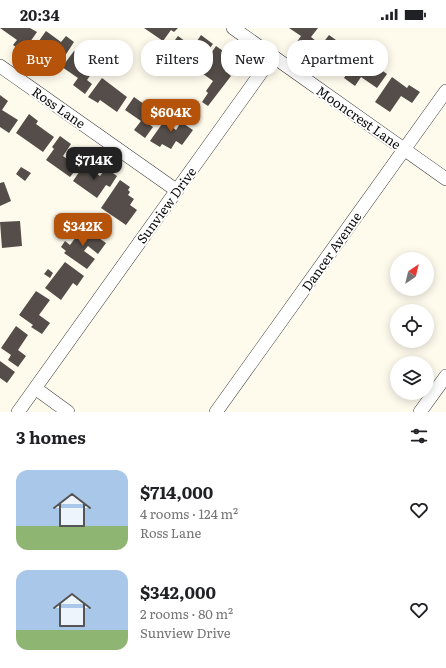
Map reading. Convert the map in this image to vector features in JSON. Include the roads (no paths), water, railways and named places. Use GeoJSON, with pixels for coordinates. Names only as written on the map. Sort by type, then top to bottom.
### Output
{"type":"FeatureCollection","features":[{"type":"Feature","properties":{"kind":"street","name":"Mooncrest Lane"},"geometry":{"type":"LineString","coordinates":[[233,28],[250,40]]}},
{"type":"Feature","properties":{"kind":"street","name":"Mooncrest Lane"},"geometry":{"type":"LineString","coordinates":[[279,61],[446,179]]}},
{"type":"Feature","properties":{"kind":"street","name":"Ross Lane"},"geometry":{"type":"LineString","coordinates":[[0,66],[176,190]]}},
{"type":"Feature","properties":{"kind":"street","name":"Sunview Drive"},"geometry":{"type":"LineString","coordinates":[[18,412],[258,76]]}},
{"type":"Feature","properties":{"kind":"street","name":"Dancer Avenue"},"geometry":{"type":"LineString","coordinates":[[216,412],[446,91]]}},
{"type":"Feature","properties":{"kind":"street"},"geometry":{"type":"LineString","coordinates":[[420,412],[446,376]]}},
{"type":"Feature","properties":{"kind":"street"},"geometry":{"type":"LineString","coordinates":[[35,388],[68,412]]}}]}
